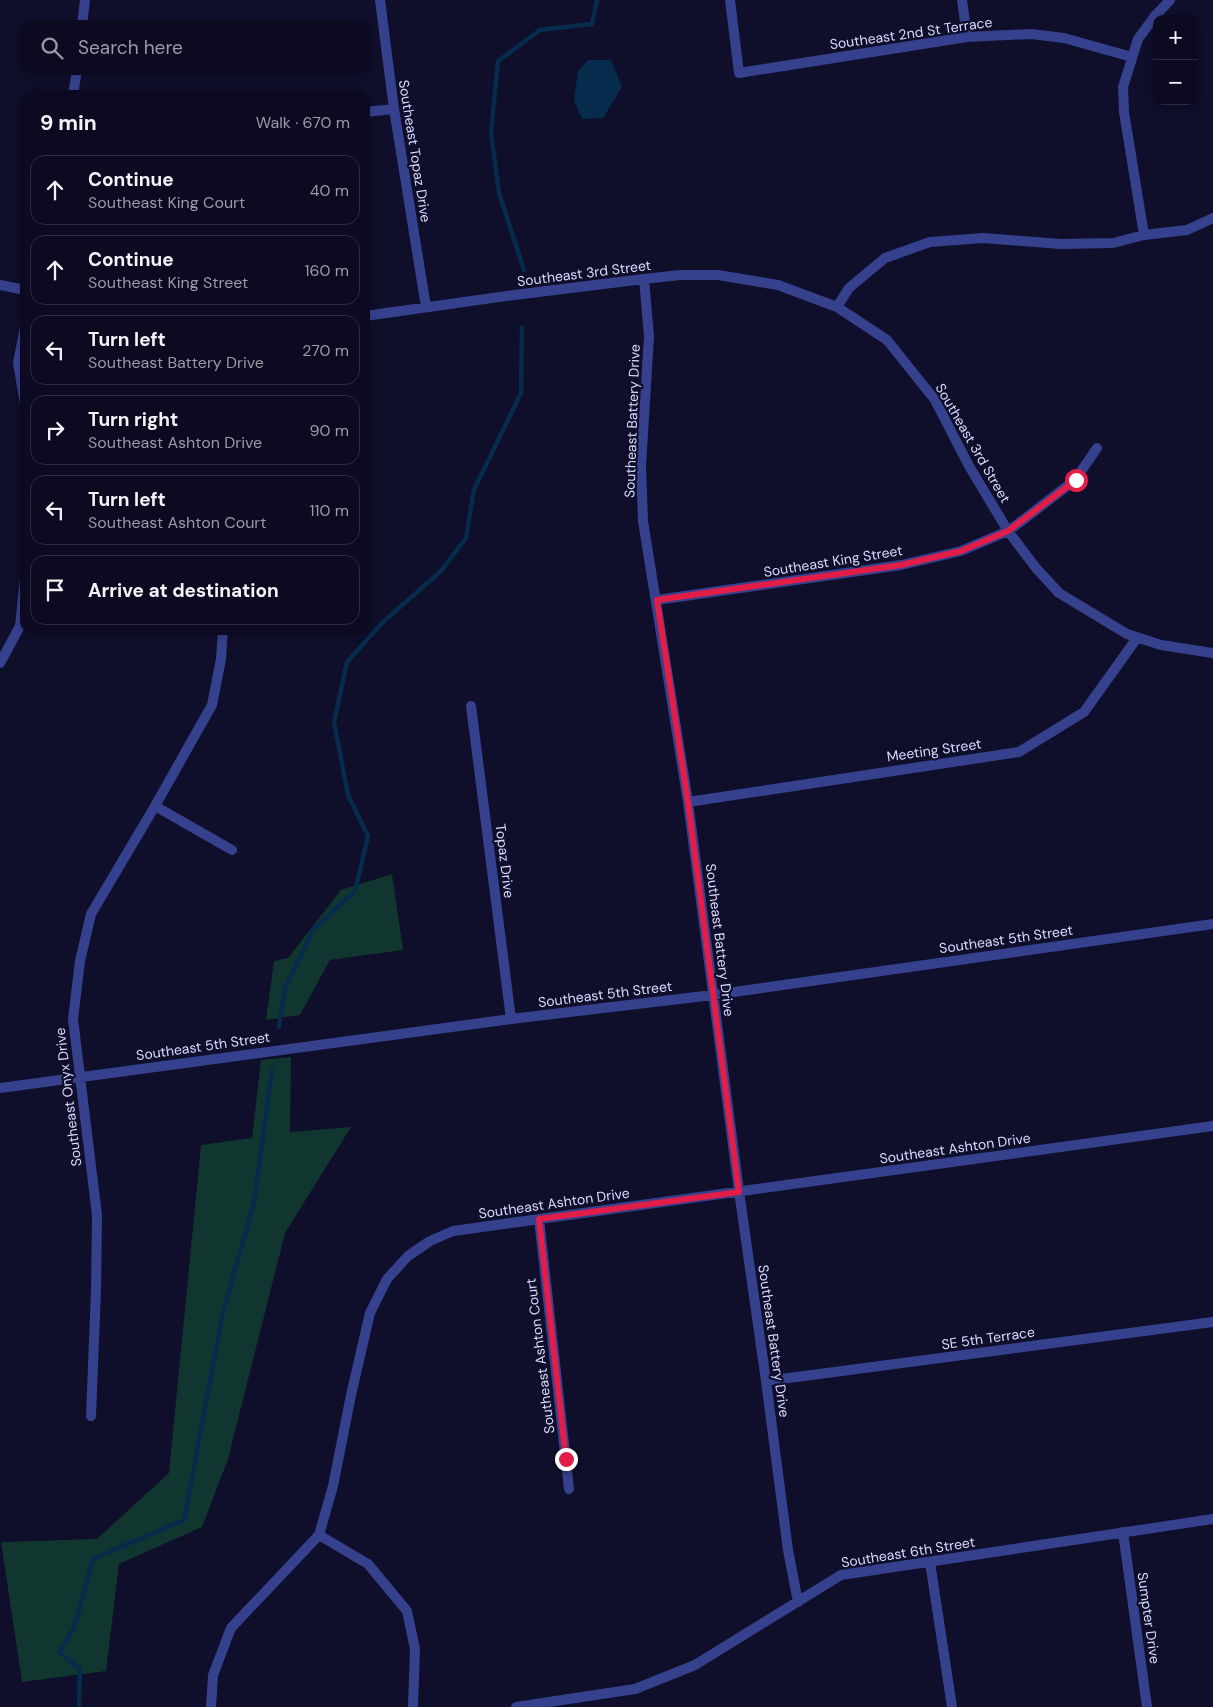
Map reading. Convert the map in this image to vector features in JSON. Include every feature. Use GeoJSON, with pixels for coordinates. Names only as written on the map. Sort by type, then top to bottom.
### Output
{"type":"FeatureCollection","features":[{"type":"Feature","properties":{"kind":"street"},"geometry":{"type":"LineString","coordinates":[[83,20],[85,0]]}},
{"type":"Feature","properties":{"kind":"street","name":"Southeast Topaz Drive"},"geometry":{"type":"LineString","coordinates":[[380,0],[394,110],[426,307]]}},
{"type":"Feature","properties":{"kind":"street","name":"Southeast 2nd St Terrace"},"geometry":{"type":"LineString","coordinates":[[730,0],[739,73],[966,37],[1030,34],[1064,38],[1132,57]]}},
{"type":"Feature","properties":{"kind":"street"},"geometry":{"type":"LineString","coordinates":[[962,0],[966,37]]}},
{"type":"Feature","properties":{"kind":"street"},"geometry":{"type":"LineString","coordinates":[[1144,235],[1124,112],[1123,87],[1138,39],[1170,0]]}},
{"type":"Feature","properties":{"kind":"street"},"geometry":{"type":"LineString","coordinates":[[73,90],[76,75]]}},
{"type":"Feature","properties":{"kind":"street"},"geometry":{"type":"LineString","coordinates":[[370,112],[394,110]]}},
{"type":"Feature","properties":{"kind":"street"},"geometry":{"type":"LineString","coordinates":[[837,307],[848,288],[885,258],[930,242],[983,238],[1060,244],[1113,243],[1144,235],[1187,230],[1213,218]]}},
{"type":"Feature","properties":{"kind":"street","name":"Southeast 3rd Street"},"geometry":{"type":"LineString","coordinates":[[370,315],[644,280],[680,276],[718,275],[778,285],[837,307],[887,340],[935,400],[970,466],[1008,531],[1036,568],[1060,593],[1127,634],[1137,638],[1161,645],[1213,653]]}},
{"type":"Feature","properties":{"kind":"street","name":"Southeast Battery Drive"},"geometry":{"type":"LineString","coordinates":[[644,280],[649,336],[641,466],[643,521],[688,802],[788,1550],[798,1602]]}},
{"type":"Feature","properties":{"kind":"street"},"geometry":{"type":"LineString","coordinates":[[0,284],[20,289]]}},
{"type":"Feature","properties":{"kind":"street"},"geometry":{"type":"LineString","coordinates":[[20,353],[18,363],[20,375]]}},
{"type":"Feature","properties":{"kind":"street","name":"Southeast King Street"},"geometry":{"type":"LineString","coordinates":[[657,600],[901,565],[961,551],[1008,531],[1076,480],[1097,448]]}},
{"type":"Feature","properties":{"kind":"street"},"geometry":{"type":"LineString","coordinates":[[0,663],[20,626]]}},
{"type":"Feature","properties":{"kind":"street","name":"Southeast Onyx Drive"},"geometry":{"type":"LineString","coordinates":[[91,1416],[97,1215],[73,1019],[80,961],[90,914],[155,806],[212,704],[221,660],[223,635]]}},
{"type":"Feature","properties":{"kind":"street","name":"Meeting Street"},"geometry":{"type":"LineString","coordinates":[[688,802],[1019,752],[1084,712],[1137,638]]}},
{"type":"Feature","properties":{"kind":"street","name":"Topaz Drive"},"geometry":{"type":"LineString","coordinates":[[471,706],[511,1019]]}},
{"type":"Feature","properties":{"kind":"street"},"geometry":{"type":"LineString","coordinates":[[155,806],[232,850]]}},
{"type":"Feature","properties":{"kind":"street","name":"Southeast 5th Street"},"geometry":{"type":"LineString","coordinates":[[0,1088],[511,1019],[713,995],[1213,924]]}},
{"type":"Feature","properties":{"kind":"street","name":"Southeast Ashton Drive"},"geometry":{"type":"LineString","coordinates":[[211,1707],[213,1675],[232,1628],[319,1535],[333,1486],[351,1395],[370,1314],[387,1279],[408,1256],[430,1241],[453,1231],[1213,1126]]}},
{"type":"Feature","properties":{"kind":"street","name":"Southeast Ashton Court"},"geometry":{"type":"LineString","coordinates":[[539,1219],[569,1489]]}},
{"type":"Feature","properties":{"kind":"street","name":"SE 5th Terrace"},"geometry":{"type":"LineString","coordinates":[[766,1381],[1213,1322]]}},
{"type":"Feature","properties":{"kind":"street","name":"Southeast 6th Street"},"geometry":{"type":"LineString","coordinates":[[516,1707],[635,1689],[695,1665],[841,1575],[1213,1519]]}},
{"type":"Feature","properties":{"kind":"street","name":"Sumpter Drive"},"geometry":{"type":"LineString","coordinates":[[1123,1532],[1147,1707]]}},
{"type":"Feature","properties":{"kind":"street"},"geometry":{"type":"LineString","coordinates":[[319,1535],[368,1564],[407,1611],[415,1649],[413,1707]]}},
{"type":"Feature","properties":{"kind":"street"},"geometry":{"type":"LineString","coordinates":[[930,1562],[952,1707]]}},
{"type":"Feature","properties":{"kind":"green space"},"geometry":{"type":"Polygon","coordinates":[[[392,874],[403,950],[330,960],[300,1015],[266,1020],[274,961],[288,958],[341,890],[392,874]]]}},
{"type":"Feature","properties":{"kind":"green space"},"geometry":{"type":"Polygon","coordinates":[[[291,1057],[290,1132],[351,1127],[285,1233],[228,1459],[202,1527],[119,1564],[106,1671],[22,1682],[1,1542],[97,1539],[169,1473],[201,1145],[252,1138],[261,1060],[291,1057]]]}},
{"type":"Feature","properties":{"kind":"water"},"geometry":{"type":"Polygon","coordinates":[[[588,60],[611,60],[622,87],[603,118],[582,119],[574,100],[578,71],[588,60]]]}},
{"type":"Feature","properties":{"kind":"waterway"},"geometry":{"type":"LineString","coordinates":[[524,270],[499,193],[491,133],[498,61],[540,30],[592,24],[597,0]]}},
{"type":"Feature","properties":{"kind":"waterway"},"geometry":{"type":"LineString","coordinates":[[279,1027],[285,988],[314,929],[355,891],[368,836],[348,795],[334,722],[347,662],[383,622],[441,571],[466,538],[474,490],[521,393],[522,328]]}},
{"type":"Feature","properties":{"kind":"waterway"},"geometry":{"type":"LineString","coordinates":[[79,1707],[80,1669],[59,1652],[74,1628],[93,1559],[184,1520],[223,1312],[254,1203],[272,1071]]}},
{"type":"Feature","properties":{"kind":"route"},"geometry":{"type":"LineString","coordinates":[[566,1459],[539,1219],[739,1192],[688,802],[657,600],[901,565],[961,551],[1008,531],[1076,480]]}}]}
